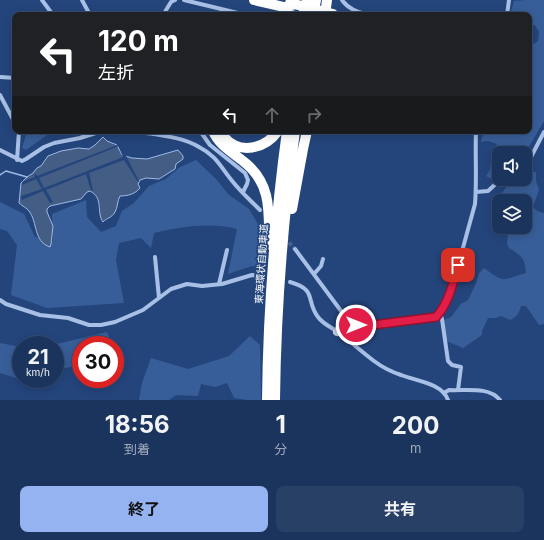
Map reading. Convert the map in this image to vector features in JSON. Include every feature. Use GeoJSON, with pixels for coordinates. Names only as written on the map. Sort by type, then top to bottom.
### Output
{"type":"FeatureCollection","features":[{"type":"Feature","properties":{"kind":"highway"},"geometry":{"type":"LineString","coordinates":[[254,0],[289,5],[319,12]]}},
{"type":"Feature","properties":{"kind":"highway"},"geometry":{"type":"LineString","coordinates":[[305,12],[308,0]]}},
{"type":"Feature","properties":{"kind":"highway"},"geometry":{"type":"LineString","coordinates":[[314,12],[316,0]]}},
{"type":"Feature","properties":{"kind":"highway"},"geometry":{"type":"LineString","coordinates":[[327,0],[331,12]]}},
{"type":"Feature","properties":{"kind":"highway"},"geometry":{"type":"LineString","coordinates":[[289,5],[306,12]]}},
{"type":"Feature","properties":{"kind":"highway"},"geometry":{"type":"LineString","coordinates":[[215,134],[223,145],[253,169],[261,179],[266,191],[269,215],[272,343]]}},
{"type":"Feature","properties":{"kind":"highway"},"geometry":{"type":"LineString","coordinates":[[221,134],[226,140],[234,145],[244,148],[263,145],[275,134]]}},
{"type":"Feature","properties":{"kind":"highway","name":"東海環状自動車道"},"geometry":{"type":"LineString","coordinates":[[275,400],[272,343],[277,216],[287,134]]}},
{"type":"Feature","properties":{"kind":"highway","name":"東海環状自動車道"},"geometry":{"type":"LineString","coordinates":[[267,400],[295,134]]}},
{"type":"Feature","properties":{"kind":"highway"},"geometry":{"type":"LineString","coordinates":[[272,343],[302,149],[306,134]]}},
{"type":"Feature","properties":{"kind":"street"},"geometry":{"type":"LineString","coordinates":[[42,0],[51,12]]}},
{"type":"Feature","properties":{"kind":"street"},"geometry":{"type":"LineString","coordinates":[[82,0],[88,12]]}},
{"type":"Feature","properties":{"kind":"street"},"geometry":{"type":"LineString","coordinates":[[166,12],[171,2],[175,0]]}},
{"type":"Feature","properties":{"kind":"street"},"geometry":{"type":"LineString","coordinates":[[184,0],[234,12]]}},
{"type":"Feature","properties":{"kind":"street"},"geometry":{"type":"LineString","coordinates":[[342,0],[345,5],[361,12]]}},
{"type":"Feature","properties":{"kind":"street"},"geometry":{"type":"LineString","coordinates":[[507,12],[509,0]]}},
{"type":"Feature","properties":{"kind":"street"},"geometry":{"type":"LineString","coordinates":[[0,77],[12,78]]}},
{"type":"Feature","properties":{"kind":"street"},"geometry":{"type":"LineString","coordinates":[[0,95],[12,118]]}},
{"type":"Feature","properties":{"kind":"street"},"geometry":{"type":"LineString","coordinates":[[532,155],[544,132]]}},
{"type":"Feature","properties":{"kind":"street"},"geometry":{"type":"LineString","coordinates":[[17,160],[19,134]]}},
{"type":"Feature","properties":{"kind":"street"},"geometry":{"type":"LineString","coordinates":[[0,150],[17,160],[22,161],[26,160],[44,147],[54,143],[93,134]]}},
{"type":"Feature","properties":{"kind":"street"},"geometry":{"type":"LineString","coordinates":[[150,134],[182,140],[198,146],[217,160],[232,181],[260,210]]}},
{"type":"Feature","properties":{"kind":"street"},"geometry":{"type":"LineString","coordinates":[[202,134],[210,145],[245,173],[248,180],[243,192]]}},
{"type":"Feature","properties":{"kind":"street"},"geometry":{"type":"LineString","coordinates":[[295,249],[350,323],[365,326],[436,317],[440,313],[450,295],[474,209],[476,192],[476,134]]}},
{"type":"Feature","properties":{"kind":"street"},"geometry":{"type":"LineString","coordinates":[[476,192],[488,191],[493,186]]}},
{"type":"Feature","properties":{"kind":"street"},"geometry":{"type":"LineString","coordinates":[[219,284],[227,250]]}},
{"type":"Feature","properties":{"kind":"street"},"geometry":{"type":"LineString","coordinates":[[155,257],[159,298]]}},
{"type":"Feature","properties":{"kind":"street"},"geometry":{"type":"LineString","coordinates":[[314,274],[321,266],[323,260]]}},
{"type":"Feature","properties":{"kind":"street"},"geometry":{"type":"LineString","coordinates":[[0,300],[6,304],[40,315],[68,318],[89,325],[101,325],[115,322],[143,310],[167,290],[187,284],[202,286],[219,284],[252,275],[263,277]]}},
{"type":"Feature","properties":{"kind":"street"},"geometry":{"type":"LineString","coordinates":[[290,282],[301,285],[308,291],[314,310],[319,318],[328,327],[337,332],[376,363],[400,375],[436,387],[444,393],[448,400]]}},
{"type":"Feature","properties":{"kind":"street"},"geometry":{"type":"LineString","coordinates":[[440,313],[448,361],[452,365],[461,368],[458,390]]}},
{"type":"Feature","properties":{"kind":"street"},"geometry":{"type":"LineString","coordinates":[[337,332],[346,319]]}},
{"type":"Feature","properties":{"kind":"street"},"geometry":{"type":"LineString","coordinates":[[444,393],[449,390],[488,391],[495,394],[500,400]]}},
{"type":"Feature","properties":{"kind":"shaded area"},"geometry":{"type":"Polygon","coordinates":[[[544,0],[544,121],[529,146],[496,146],[497,144],[488,141],[481,142],[484,134],[532,134],[532,44],[538,41],[539,32],[535,25],[532,25],[532,12],[511,12],[514,1],[544,0]]]}},
{"type":"Feature","properties":{"kind":"shaded area"},"geometry":{"type":"Polygon","coordinates":[[[26,134],[50,134],[26,150],[22,148],[26,134]]]}},
{"type":"Feature","properties":{"kind":"shaded area"},"geometry":{"type":"Polygon","coordinates":[[[103,137],[107,141],[117,145],[122,155],[132,158],[147,159],[178,150],[183,156],[183,159],[176,164],[175,169],[159,179],[146,178],[140,180],[138,184],[140,188],[136,192],[126,196],[120,196],[114,214],[103,222],[97,197],[90,191],[87,192],[81,199],[50,206],[47,209],[47,212],[53,226],[50,247],[41,241],[32,216],[28,210],[19,203],[21,183],[41,166],[48,156],[61,151],[78,148],[89,149],[103,137]]]}},
{"type":"Feature","properties":{"kind":"shaded area"},"geometry":{"type":"Polygon","coordinates":[[[492,155],[492,179],[486,176],[490,170],[492,155]]]}},
{"type":"Feature","properties":{"kind":"shaded area"},"geometry":{"type":"Polygon","coordinates":[[[196,160],[216,179],[229,195],[249,209],[262,231],[264,267],[252,266],[228,274],[237,229],[216,226],[185,227],[154,233],[151,248],[141,238],[119,243],[116,260],[124,303],[47,308],[11,295],[17,245],[7,231],[0,229],[0,202],[24,214],[35,237],[53,241],[52,214],[86,200],[87,217],[101,232],[116,226],[122,211],[134,203],[149,186],[166,179],[180,167],[196,160]]]}},
{"type":"Feature","properties":{"kind":"shaded area"},"geometry":{"type":"Polygon","coordinates":[[[532,172],[536,172],[536,181],[539,190],[533,207],[537,211],[544,213],[544,324],[539,325],[526,306],[521,306],[514,318],[510,320],[501,316],[488,318],[482,331],[482,335],[463,348],[444,340],[444,320],[451,317],[461,304],[468,300],[479,273],[484,268],[496,277],[508,279],[526,273],[525,263],[522,258],[509,248],[507,243],[508,234],[532,234],[532,194],[502,194],[508,186],[532,186],[532,172]]]}},
{"type":"Feature","properties":{"kind":"shaded area"},"geometry":{"type":"Polygon","coordinates":[[[107,332],[109,336],[90,336],[107,332]]]}},
{"type":"Feature","properties":{"kind":"shaded area"},"geometry":{"type":"Polygon","coordinates":[[[250,336],[260,345],[261,400],[234,398],[227,383],[215,387],[201,384],[198,396],[176,395],[169,400],[139,400],[142,383],[151,358],[188,369],[229,356],[250,336]]]}},
{"type":"Feature","properties":{"kind":"shaded area"},"geometry":{"type":"Polygon","coordinates":[[[72,340],[72,366],[64,369],[64,342],[72,340]]]}},
{"type":"Feature","properties":{"kind":"shaded area"},"geometry":{"type":"Polygon","coordinates":[[[0,343],[12,345],[12,377],[0,373],[0,343]]]}},
{"type":"Feature","properties":{"kind":"pier"},"geometry":{"type":"Polygon","coordinates":[[[120,144],[139,181],[138,182],[124,160],[89,173],[93,190],[91,191],[86,174],[46,190],[53,202],[50,203],[43,191],[22,200],[21,196],[42,189],[36,179],[22,185],[22,182],[35,177],[34,175],[36,174],[37,176],[120,144]],[[119,146],[39,178],[44,188],[123,157],[119,146]]]}},
{"type":"Feature","properties":{"kind":"waterway"},"geometry":{"type":"LineString","coordinates":[[0,175],[6,171],[27,177]]}},
{"type":"Feature","properties":{"kind":"tunnel"},"geometry":{"type":"LineString","coordinates":[[285,238],[295,249]]}},
{"type":"Feature","properties":{"kind":"route"},"geometry":{"type":"LineString","coordinates":[[356,325],[365,326],[436,317],[440,313],[450,295],[458,265]]}}]}
